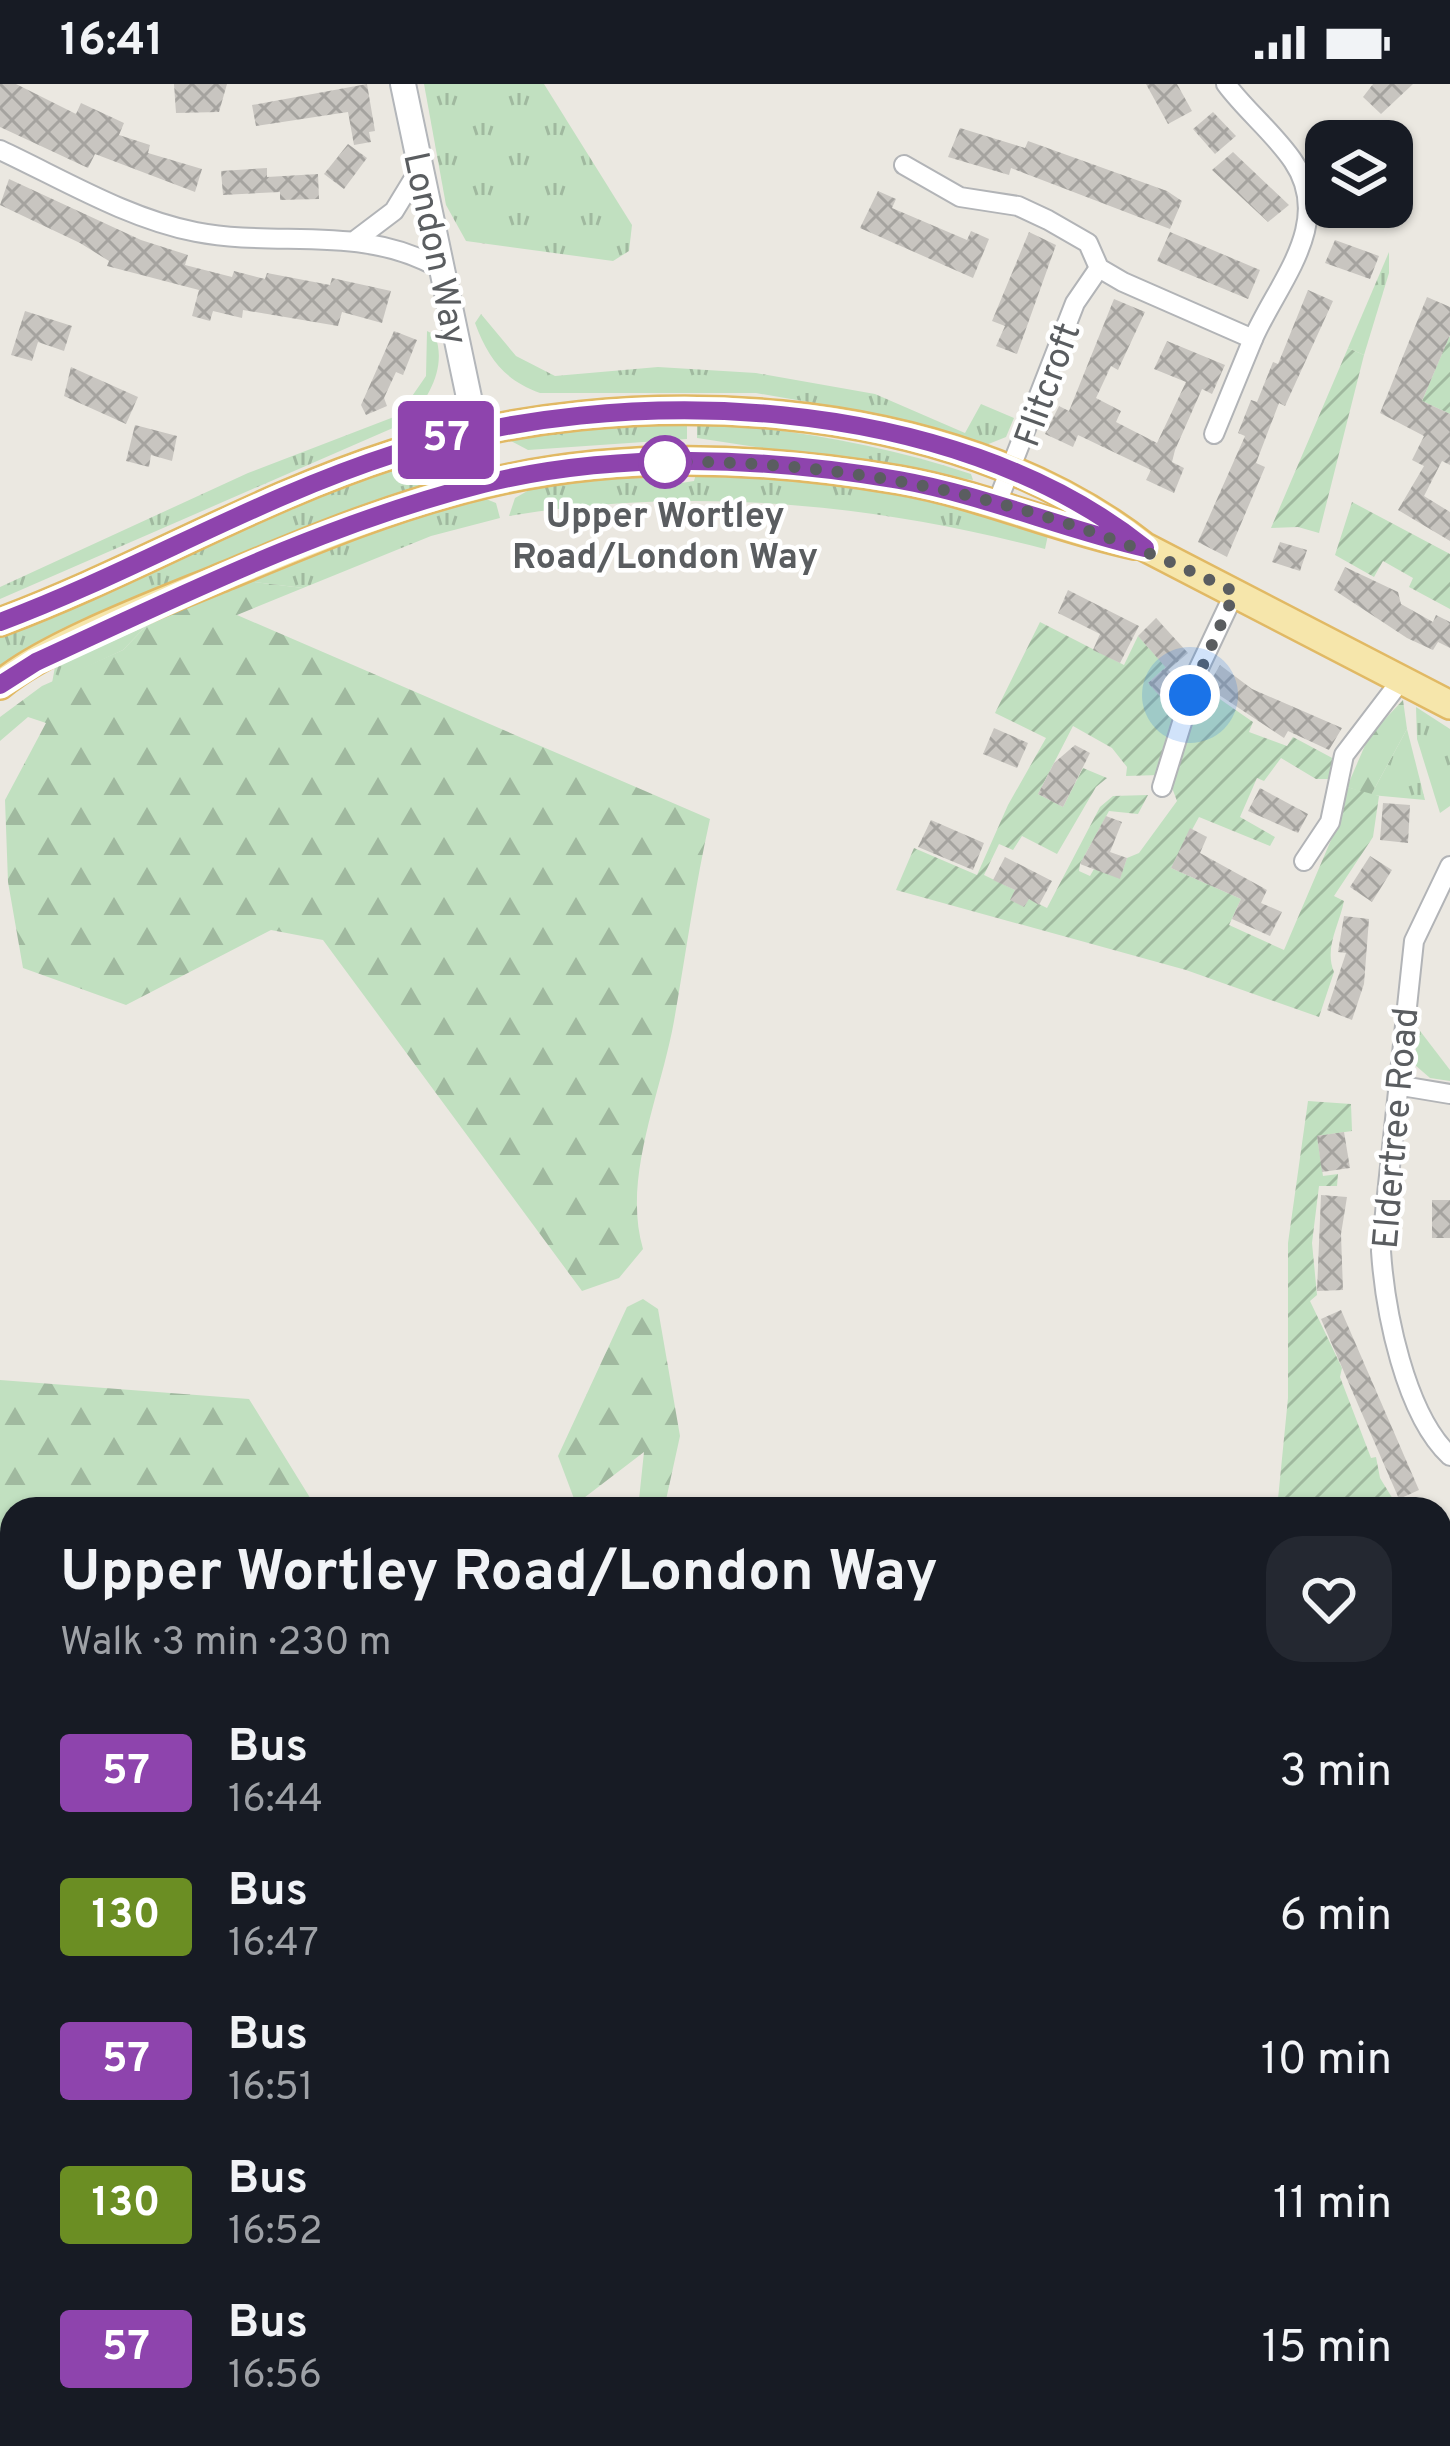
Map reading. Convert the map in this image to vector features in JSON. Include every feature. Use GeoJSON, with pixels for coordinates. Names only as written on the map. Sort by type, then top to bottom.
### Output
{"type":"FeatureCollection","features":[{"type":"Feature","properties":{"kind":"main road"},"geometry":{"type":"LineString","coordinates":[[0,622],[312,484],[478,431],[616,412],[781,416],[924,443],[1012,472],[1111,521],[1145,548]]}},
{"type":"Feature","properties":{"kind":"main road"},"geometry":{"type":"LineString","coordinates":[[0,685],[36,662],[329,532],[487,483],[616,464],[719,463],[900,481],[998,502],[1145,548],[1450,705]]}},
{"type":"Feature","properties":{"kind":"street","name":"London Way"},"geometry":{"type":"LineString","coordinates":[[404,84],[487,483]]}},
{"type":"Feature","properties":{"kind":"street"},"geometry":{"type":"LineString","coordinates":[[1214,434],[1253,339],[1303,244],[1310,203],[1292,158],[1226,84]]}},
{"type":"Feature","properties":{"kind":"street"},"geometry":{"type":"LineString","coordinates":[[0,150],[142,216],[192,232],[243,239],[357,239],[394,246],[439,268]]}},
{"type":"Feature","properties":{"kind":"street"},"geometry":{"type":"LineString","coordinates":[[904,165],[960,196],[1018,206],[1048,220],[1088,243],[1099,268],[1253,339]]}},
{"type":"Feature","properties":{"kind":"street"},"geometry":{"type":"LineString","coordinates":[[357,239],[394,211],[419,170]]}},
{"type":"Feature","properties":{"kind":"street","name":"Flitcroft"},"geometry":{"type":"LineString","coordinates":[[998,502],[1067,322],[1099,268]]}},
{"type":"Feature","properties":{"kind":"street"},"geometry":{"type":"LineString","coordinates":[[1162,787],[1199,668],[1235,592]]}},
{"type":"Feature","properties":{"kind":"street"},"geometry":{"type":"LineString","coordinates":[[1304,861],[1330,822],[1345,755],[1402,680]]}},
{"type":"Feature","properties":{"kind":"street","name":"Eldertree Road"},"geometry":{"type":"LineString","coordinates":[[1450,866],[1414,941],[1381,1217],[1384,1300],[1406,1378],[1450,1456]]}},
{"type":"Feature","properties":{"kind":"street"},"geometry":{"type":"LineString","coordinates":[[1396,1085],[1450,1094]]}},
{"type":"Feature","properties":{"kind":"green space"},"geometry":{"type":"Polygon","coordinates":[[[424,84],[544,84],[632,225],[629,251],[613,261],[466,241],[446,205],[424,84]]]}},
{"type":"Feature","properties":{"kind":"green space"},"geometry":{"type":"Polygon","coordinates":[[[1389,252],[1389,273],[1364,355],[1348,348],[1389,252]]]}},
{"type":"Feature","properties":{"kind":"green space"},"geometry":{"type":"Polygon","coordinates":[[[481,314],[516,356],[555,376],[658,367],[756,373],[875,394],[965,433],[981,404],[1014,418],[1006,437],[986,445],[872,413],[756,393],[540,393],[516,382],[492,357],[475,323],[481,314]]]}},
{"type":"Feature","properties":{"kind":"green space"},"geometry":{"type":"Polygon","coordinates":[[[427,331],[435,335],[437,370],[409,421],[0,599],[0,587],[248,473],[399,415],[426,376],[427,331]]]}},
{"type":"Feature","properties":{"kind":"green space"},"geometry":{"type":"Polygon","coordinates":[[[1450,337],[1450,414],[1422,401],[1450,337]]]}},
{"type":"Feature","properties":{"kind":"green space"},"geometry":{"type":"Polygon","coordinates":[[[1348,348],[1364,355],[1319,533],[1298,527],[1271,528],[1348,348]]]}},
{"type":"Feature","properties":{"kind":"green space"},"geometry":{"type":"Polygon","coordinates":[[[687,422],[687,439],[528,450],[511,441],[578,426],[687,422]]]}},
{"type":"Feature","properties":{"kind":"green space"},"geometry":{"type":"Polygon","coordinates":[[[697,422],[870,446],[971,474],[973,480],[697,438],[697,422]]]}},
{"type":"Feature","properties":{"kind":"green space"},"geometry":{"type":"Polygon","coordinates":[[[451,451],[454,468],[437,483],[247,554],[0,668],[0,635],[319,493],[451,451]]]}},
{"type":"Feature","properties":{"kind":"green space"},"geometry":{"type":"Polygon","coordinates":[[[657,474],[662,486],[694,481],[696,474],[874,491],[1048,535],[1045,549],[846,510],[712,501],[644,502],[509,516],[515,498],[538,485],[657,474]]]}},
{"type":"Feature","properties":{"kind":"green space"},"geometry":{"type":"Polygon","coordinates":[[[481,497],[496,503],[500,518],[431,536],[303,588],[247,581],[385,526],[481,497]]]}},
{"type":"Feature","properties":{"kind":"green space"},"geometry":{"type":"Polygon","coordinates":[[[1352,502],[1450,554],[1450,609],[1409,587],[1413,578],[1383,561],[1374,577],[1335,555],[1352,502]]]}},
{"type":"Feature","properties":{"kind":"green space"},"geometry":{"type":"Polygon","coordinates":[[[247,581],[303,588],[237,615],[710,819],[674,1021],[640,1165],[638,1222],[643,1249],[619,1278],[582,1291],[323,940],[271,930],[126,1005],[23,968],[8,882],[5,800],[46,723],[28,717],[0,741],[0,717],[42,686],[123,650],[146,626],[247,581]]]}},
{"type":"Feature","properties":{"kind":"green space"},"geometry":{"type":"Polygon","coordinates":[[[1040,622],[1124,665],[1138,636],[1166,667],[1148,683],[1178,709],[1159,775],[1126,776],[1127,767],[1112,748],[1073,726],[1038,794],[1063,807],[1083,768],[1107,778],[1096,787],[1057,854],[1022,836],[1013,850],[999,844],[984,875],[1015,890],[1011,900],[1029,899],[1047,908],[1100,807],[1113,796],[1148,795],[1138,814],[1109,811],[1080,864],[1079,871],[1090,876],[1094,869],[1120,878],[1127,858],[1139,853],[1177,801],[1171,785],[1201,686],[1253,722],[1249,732],[1287,746],[1293,737],[1336,760],[1332,779],[1316,779],[1281,758],[1264,781],[1257,778],[1240,817],[1275,837],[1270,846],[1199,817],[1171,868],[1241,899],[1229,925],[1284,950],[1343,812],[1347,787],[1379,796],[1373,837],[1334,896],[1344,901],[1331,946],[1334,972],[1319,1017],[1186,970],[896,890],[914,848],[977,875],[1008,805],[1046,738],[995,713],[1040,622]]]}},
{"type":"Feature","properties":{"kind":"green space"},"geometry":{"type":"Polygon","coordinates":[[[146,626],[123,650],[52,683],[55,667],[146,626]]]}},
{"type":"Feature","properties":{"kind":"green space"},"geometry":{"type":"Polygon","coordinates":[[[1403,700],[1407,729],[1371,795],[1347,787],[1369,736],[1403,700]]]}},
{"type":"Feature","properties":{"kind":"green space"},"geometry":{"type":"Polygon","coordinates":[[[1416,707],[1450,729],[1450,806],[1440,813],[1417,739],[1416,707]]]}},
{"type":"Feature","properties":{"kind":"green space"},"geometry":{"type":"Polygon","coordinates":[[[1407,729],[1425,800],[1371,795],[1407,729]]]}},
{"type":"Feature","properties":{"kind":"green space"},"geometry":{"type":"Polygon","coordinates":[[[1417,1027],[1450,1070],[1450,1081],[1430,1078],[1415,1065],[1417,1027]]]}},
{"type":"Feature","properties":{"kind":"green space"},"geometry":{"type":"Polygon","coordinates":[[[1308,1101],[1351,1104],[1352,1131],[1317,1136],[1323,1176],[1338,1174],[1337,1186],[1319,1186],[1312,1243],[1317,1295],[1310,1301],[1342,1368],[1340,1377],[1371,1458],[1376,1457],[1380,1478],[1392,1497],[1278,1497],[1288,1398],[1288,1243],[1308,1101]]]}},
{"type":"Feature","properties":{"kind":"green space"},"geometry":{"type":"Polygon","coordinates":[[[643,1299],[658,1309],[680,1436],[667,1497],[639,1497],[644,1452],[585,1497],[573,1497],[558,1456],[627,1307],[643,1299]]]}},
{"type":"Feature","properties":{"kind":"green space"},"geometry":{"type":"Polygon","coordinates":[[[0,1380],[249,1399],[310,1497],[0,1497],[0,1380]]]}},
{"type":"Feature","properties":{"kind":"building"},"geometry":{"type":"Polygon","coordinates":[[[0,84],[16,84],[76,114],[81,103],[124,123],[119,135],[150,145],[148,153],[202,169],[195,192],[95,154],[88,168],[0,127],[0,84]]]}},
{"type":"Feature","properties":{"kind":"building"},"geometry":{"type":"Polygon","coordinates":[[[174,84],[227,84],[219,112],[176,113],[174,84]]]}},
{"type":"Feature","properties":{"kind":"building"},"geometry":{"type":"Polygon","coordinates":[[[367,84],[375,131],[369,132],[371,142],[354,145],[348,112],[256,126],[252,105],[367,84]]]}},
{"type":"Feature","properties":{"kind":"building"},"geometry":{"type":"Polygon","coordinates":[[[1146,84],[1177,84],[1192,111],[1168,124],[1146,84]]]}},
{"type":"Feature","properties":{"kind":"building"},"geometry":{"type":"Polygon","coordinates":[[[1373,84],[1413,84],[1381,114],[1363,97],[1373,84]]]}},
{"type":"Feature","properties":{"kind":"building"},"geometry":{"type":"Polygon","coordinates":[[[1213,112],[1236,136],[1215,154],[1193,129],[1213,112]]]}},
{"type":"Feature","properties":{"kind":"building"},"geometry":{"type":"Polygon","coordinates":[[[960,128],[1025,148],[1028,141],[1167,191],[1182,201],[1170,229],[1011,168],[1009,175],[948,157],[960,128]]]}},
{"type":"Feature","properties":{"kind":"building"},"geometry":{"type":"Polygon","coordinates":[[[348,144],[367,158],[344,189],[324,174],[348,144]]]}},
{"type":"Feature","properties":{"kind":"building"},"geometry":{"type":"Polygon","coordinates":[[[1233,152],[1289,205],[1268,222],[1212,170],[1233,152]]]}},
{"type":"Feature","properties":{"kind":"building"},"geometry":{"type":"Polygon","coordinates":[[[267,168],[267,177],[318,174],[319,199],[280,200],[280,192],[223,195],[221,171],[267,168]]]}},
{"type":"Feature","properties":{"kind":"building"},"geometry":{"type":"Polygon","coordinates":[[[9,179],[141,240],[188,255],[185,265],[232,277],[234,271],[265,279],[267,273],[330,285],[332,278],[391,291],[382,323],[342,312],[338,326],[243,310],[242,318],[213,311],[210,321],[192,316],[199,290],[107,266],[109,261],[80,243],[0,205],[9,179]]]}},
{"type":"Feature","properties":{"kind":"building"},"geometry":{"type":"Polygon","coordinates":[[[878,191],[896,199],[892,208],[967,240],[971,231],[989,239],[973,278],[860,228],[878,191]]]}},
{"type":"Feature","properties":{"kind":"building"},"geometry":{"type":"Polygon","coordinates":[[[1029,232],[1056,245],[1017,354],[996,346],[1005,326],[992,321],[1029,232]]]}},
{"type":"Feature","properties":{"kind":"building"},"geometry":{"type":"Polygon","coordinates":[[[1170,232],[1260,270],[1248,299],[1157,261],[1170,232]]]}},
{"type":"Feature","properties":{"kind":"building"},"geometry":{"type":"Polygon","coordinates":[[[1335,240],[1379,256],[1370,279],[1325,263],[1335,240]]]}},
{"type":"Feature","properties":{"kind":"building"},"geometry":{"type":"Polygon","coordinates":[[[1308,290],[1333,301],[1285,406],[1279,403],[1256,463],[1265,467],[1227,557],[1198,542],[1245,436],[1238,433],[1251,400],[1257,402],[1273,362],[1278,364],[1308,290]]]}},
{"type":"Feature","properties":{"kind":"building"},"geometry":{"type":"Polygon","coordinates":[[[1427,297],[1450,307],[1450,335],[1422,401],[1450,414],[1450,465],[1442,461],[1424,496],[1450,512],[1450,541],[1398,510],[1424,466],[1412,460],[1424,436],[1380,413],[1427,297]]]}},
{"type":"Feature","properties":{"kind":"building"},"geometry":{"type":"Polygon","coordinates":[[[1114,299],[1145,312],[1118,370],[1111,366],[1096,398],[1121,411],[1116,422],[1157,443],[1186,382],[1154,369],[1167,341],[1225,365],[1212,394],[1202,389],[1175,450],[1172,462],[1184,468],[1174,493],[1146,480],[1151,470],[1078,435],[1073,447],[1045,434],[1059,406],[1069,411],[1114,299]]]}},
{"type":"Feature","properties":{"kind":"building"},"geometry":{"type":"Polygon","coordinates":[[[25,311],[72,326],[64,351],[38,342],[32,361],[11,355],[25,311]]]}},
{"type":"Feature","properties":{"kind":"building"},"geometry":{"type":"Polygon","coordinates":[[[394,331],[417,340],[403,375],[396,372],[384,398],[387,406],[366,415],[361,405],[394,331]]]}},
{"type":"Feature","properties":{"kind":"building"},"geometry":{"type":"Polygon","coordinates":[[[71,367],[138,397],[126,424],[64,396],[71,367]]]}},
{"type":"Feature","properties":{"kind":"building"},"geometry":{"type":"Polygon","coordinates":[[[135,425],[177,436],[172,461],[151,455],[149,467],[126,461],[135,425]]]}},
{"type":"Feature","properties":{"kind":"building"},"geometry":{"type":"Polygon","coordinates":[[[1280,542],[1307,550],[1300,571],[1272,562],[1280,542]]]}},
{"type":"Feature","properties":{"kind":"building"},"geometry":{"type":"Polygon","coordinates":[[[1345,567],[1398,592],[1401,604],[1433,622],[1436,615],[1450,622],[1450,648],[1438,642],[1433,650],[1407,638],[1334,590],[1345,567]]]}},
{"type":"Feature","properties":{"kind":"building"},"geometry":{"type":"Polygon","coordinates":[[[1068,590],[1139,626],[1120,663],[1093,650],[1100,634],[1058,613],[1068,590]]]}},
{"type":"Feature","properties":{"kind":"building"},"geometry":{"type":"Polygon","coordinates":[[[1156,618],[1188,653],[1168,670],[1138,636],[1156,618]]]}},
{"type":"Feature","properties":{"kind":"building"},"geometry":{"type":"Polygon","coordinates":[[[1220,665],[1252,689],[1342,728],[1329,750],[1288,731],[1284,738],[1207,687],[1220,665]]]}},
{"type":"Feature","properties":{"kind":"building"},"geometry":{"type":"Polygon","coordinates":[[[1166,667],[1180,683],[1166,703],[1148,683],[1166,667]]]}},
{"type":"Feature","properties":{"kind":"building"},"geometry":{"type":"Polygon","coordinates":[[[994,728],[1028,743],[1017,768],[983,754],[994,728]]]}},
{"type":"Feature","properties":{"kind":"building"},"geometry":{"type":"Polygon","coordinates":[[[1075,745],[1090,753],[1063,807],[1038,794],[1054,763],[1075,745]]]}},
{"type":"Feature","properties":{"kind":"building"},"geometry":{"type":"Polygon","coordinates":[[[1260,788],[1308,814],[1298,833],[1248,811],[1260,788]]]}},
{"type":"Feature","properties":{"kind":"building"},"geometry":{"type":"Polygon","coordinates":[[[1383,803],[1410,805],[1408,843],[1380,840],[1383,803]]]}},
{"type":"Feature","properties":{"kind":"building"},"geometry":{"type":"Polygon","coordinates":[[[1106,816],[1122,822],[1110,852],[1127,858],[1120,879],[1080,864],[1106,816]]]}},
{"type":"Feature","properties":{"kind":"building"},"geometry":{"type":"Polygon","coordinates":[[[931,820],[984,843],[973,870],[918,847],[931,820]]]}},
{"type":"Feature","properties":{"kind":"building"},"geometry":{"type":"Polygon","coordinates":[[[1190,828],[1207,837],[1200,853],[1267,890],[1261,903],[1282,912],[1270,936],[1232,919],[1241,899],[1171,868],[1190,828]]]}},
{"type":"Feature","properties":{"kind":"building"},"geometry":{"type":"Polygon","coordinates":[[[1370,856],[1392,870],[1372,902],[1350,887],[1370,856]]]}},
{"type":"Feature","properties":{"kind":"building"},"geometry":{"type":"Polygon","coordinates":[[[1005,857],[1052,881],[1039,905],[1029,899],[1024,907],[1010,900],[1015,890],[993,880],[1005,857]]]}},
{"type":"Feature","properties":{"kind":"building"},"geometry":{"type":"Polygon","coordinates":[[[1344,916],[1369,919],[1364,984],[1352,1020],[1327,1010],[1346,953],[1338,952],[1344,916]]]}},
{"type":"Feature","properties":{"kind":"building"},"geometry":{"type":"Polygon","coordinates":[[[1344,1132],[1350,1168],[1322,1172],[1317,1136],[1344,1132]]]}},
{"type":"Feature","properties":{"kind":"building"},"geometry":{"type":"Polygon","coordinates":[[[1321,1195],[1347,1197],[1341,1234],[1343,1290],[1317,1291],[1321,1195]]]}},
{"type":"Feature","properties":{"kind":"building"},"geometry":{"type":"Polygon","coordinates":[[[1432,1200],[1450,1200],[1450,1238],[1432,1238],[1432,1200]]]}},
{"type":"Feature","properties":{"kind":"building"},"geometry":{"type":"Polygon","coordinates":[[[1341,1310],[1419,1490],[1398,1497],[1321,1319],[1341,1310]]]}},
{"type":"Feature","properties":{"kind":"bus line","name":"57"},"geometry":{"type":"LineString","coordinates":[[0,622],[266,502],[397,453],[478,431],[616,412],[781,416],[924,443],[1012,472],[1111,521],[1145,548],[998,502],[900,481],[719,463],[616,464],[487,483],[350,524],[36,662],[0,685]]}},
{"type":"Feature","properties":{"kind":"place","name":"Upper Wortley Road/London Way"},"geometry":{"type":"Point","coordinates":[665,462]}},
{"type":"Feature","properties":{"kind":"route"},"geometry":{"type":"LineString","coordinates":[[665,462],[819,470],[900,481],[998,502],[1145,548],[1235,592],[1190,695]]}}]}
